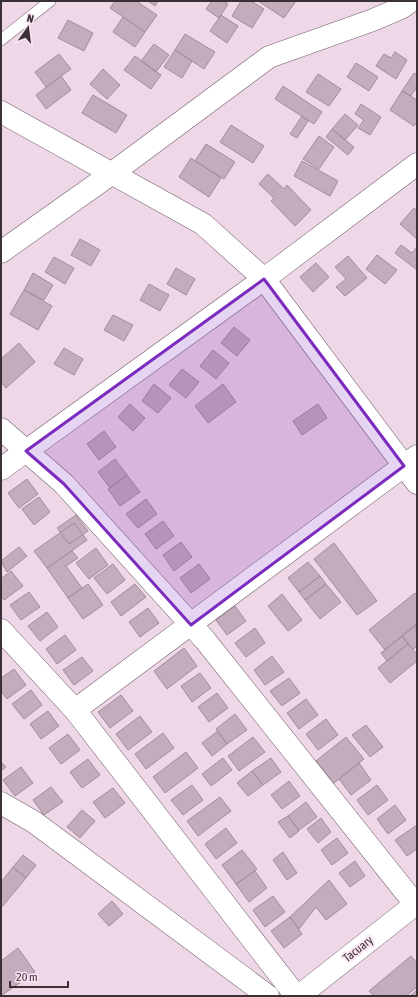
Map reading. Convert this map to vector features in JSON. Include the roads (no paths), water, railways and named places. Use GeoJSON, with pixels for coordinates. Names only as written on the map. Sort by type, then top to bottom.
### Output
{"type":"FeatureCollection","features":[{"type":"Feature","properties":{"kind":"street"},"geometry":{"type":"LineString","coordinates":[[1,252],[111,174],[269,57],[374,20],[401,8],[411,1]]}},
{"type":"Feature","properties":{"kind":"street"},"geometry":{"type":"LineString","coordinates":[[1,112],[203,224],[264,279],[411,461],[417,484]]}},
{"type":"Feature","properties":{"kind":"street"},"geometry":{"type":"LineString","coordinates":[[1,469],[264,279],[417,164]]}},
{"type":"Feature","properties":{"kind":"street"},"geometry":{"type":"LineString","coordinates":[[1,429],[64,484],[191,625],[416,904]]}},
{"type":"Feature","properties":{"kind":"street"},"geometry":{"type":"LineString","coordinates":[[75,710],[411,461]]}},
{"type":"Feature","properties":{"kind":"street"},"geometry":{"type":"LineString","coordinates":[[1,630],[75,710],[297,996]]}},
{"type":"Feature","properties":{"kind":"street"},"geometry":{"type":"LineString","coordinates":[[1,803],[34,822],[268,996]]}},
{"type":"Feature","properties":{"kind":"street","name":"Tacuary"},"geometry":{"type":"LineString","coordinates":[[297,996],[416,904]]}},
{"type":"Feature","properties":{"kind":"lane"},"geometry":{"type":"LineString","coordinates":[[1,40],[50,1]]}}]}
